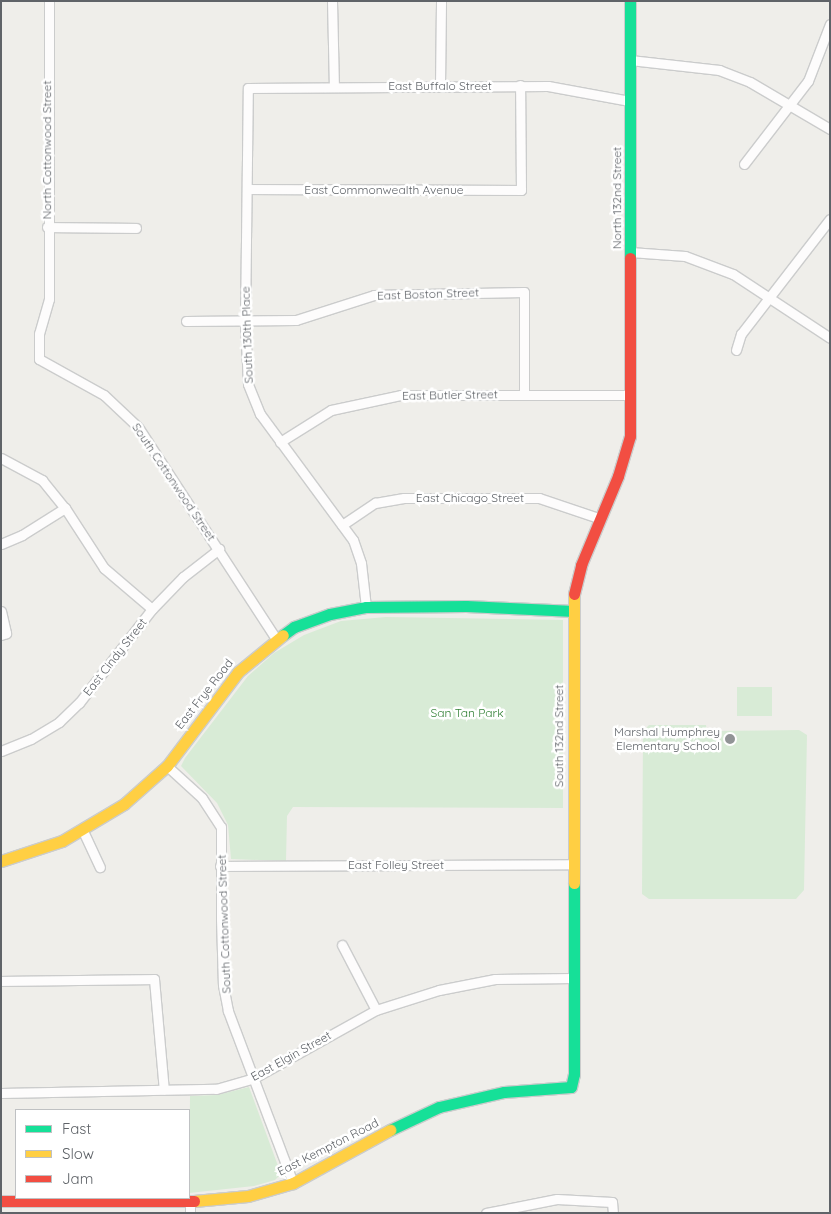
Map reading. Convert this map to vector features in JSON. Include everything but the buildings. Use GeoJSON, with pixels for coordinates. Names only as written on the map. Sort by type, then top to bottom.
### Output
{"type":"FeatureCollection","features":[{"type":"Feature","properties":{"kind":"street","name":"North Cottonwood Street"},"geometry":{"type":"LineString","coordinates":[[48,1],[48,299]]}},
{"type":"Feature","properties":{"kind":"street"},"geometry":{"type":"LineString","coordinates":[[332,1],[334,87]]}},
{"type":"Feature","properties":{"kind":"street"},"geometry":{"type":"LineString","coordinates":[[440,1],[440,85]]}},
{"type":"Feature","properties":{"kind":"street","name":"North 132nd Street"},"geometry":{"type":"LineString","coordinates":[[630,1],[631,395]]}},
{"type":"Feature","properties":{"kind":"street"},"geometry":{"type":"LineString","coordinates":[[744,164],[791,106],[808,81],[830,24]]}},
{"type":"Feature","properties":{"kind":"street"},"geometry":{"type":"LineString","coordinates":[[630,60],[690,64],[719,70],[750,82],[830,128]]}},
{"type":"Feature","properties":{"kind":"street","name":"East Buffalo Street"},"geometry":{"type":"LineString","coordinates":[[248,88],[520,85],[548,86],[630,101]]}},
{"type":"Feature","properties":{"kind":"street","name":"East Commonwealth Avenue"},"geometry":{"type":"LineString","coordinates":[[247,189],[521,190],[520,85]]}},
{"type":"Feature","properties":{"kind":"street","name":"South 130th Place"},"geometry":{"type":"LineString","coordinates":[[248,88],[245,322],[248,384],[260,414],[353,540],[361,563],[366,607]]}},
{"type":"Feature","properties":{"kind":"street"},"geometry":{"type":"LineString","coordinates":[[736,350],[741,334],[830,219]]}},
{"type":"Feature","properties":{"kind":"street"},"geometry":{"type":"LineString","coordinates":[[47,227],[136,228]]}},
{"type":"Feature","properties":{"kind":"street"},"geometry":{"type":"LineString","coordinates":[[630,252],[685,256],[701,260],[733,274],[770,296],[830,338]]}},
{"type":"Feature","properties":{"kind":"street","name":"East Boston Street"},"geometry":{"type":"LineString","coordinates":[[186,321],[245,322],[296,320],[374,295],[524,292],[524,395]]}},
{"type":"Feature","properties":{"kind":"street","name":"South Cottonwood Street"},"geometry":{"type":"LineString","coordinates":[[48,299],[39,334],[39,359],[104,395],[138,427],[276,639]]}},
{"type":"Feature","properties":{"kind":"street","name":"East Butler Street"},"geometry":{"type":"LineString","coordinates":[[280,442],[331,410],[381,398],[631,395]]}},
{"type":"Feature","properties":{"kind":"street","name":"South 132nd Street"},"geometry":{"type":"LineString","coordinates":[[571,1087],[574,611],[581,565],[601,519],[626,451],[631,395]]}},
{"type":"Feature","properties":{"kind":"street"},"geometry":{"type":"LineString","coordinates":[[1,458],[42,480],[65,508],[104,568],[152,609]]}},
{"type":"Feature","properties":{"kind":"street","name":"East Chicago Street"},"geometry":{"type":"LineString","coordinates":[[342,525],[375,504],[404,498],[539,498],[601,519]]}},
{"type":"Feature","properties":{"kind":"street"},"geometry":{"type":"LineString","coordinates":[[1,544],[22,535],[65,508]]}},
{"type":"Feature","properties":{"kind":"street","name":"East Cindy Street"},"geometry":{"type":"LineString","coordinates":[[1,751],[31,739],[59,722],[80,702],[152,609],[183,578],[219,549]]}},
{"type":"Feature","properties":{"kind":"street","name":"East Frye Road"},"geometry":{"type":"LineString","coordinates":[[1,861],[42,849],[82,831],[124,804],[167,766],[238,672],[276,639],[315,619],[366,607],[466,606],[574,611]]}},
{"type":"Feature","properties":{"kind":"street"},"geometry":{"type":"LineString","coordinates":[[1,611],[4,634]]}},
{"type":"Feature","properties":{"kind":"street","name":"South Cottonwood Street"},"geometry":{"type":"LineString","coordinates":[[167,766],[202,798],[222,827],[220,866],[223,985],[228,1011],[252,1079],[293,1183]]}},
{"type":"Feature","properties":{"kind":"street"},"geometry":{"type":"LineString","coordinates":[[82,831],[100,867]]}},
{"type":"Feature","properties":{"kind":"street","name":"East Folley Street"},"geometry":{"type":"LineString","coordinates":[[220,866],[572,864]]}},
{"type":"Feature","properties":{"kind":"street"},"geometry":{"type":"LineString","coordinates":[[342,945],[376,1010]]}},
{"type":"Feature","properties":{"kind":"street","name":"East Elgin Street"},"geometry":{"type":"LineString","coordinates":[[1,1093],[216,1089],[252,1079],[376,1010],[439,990],[495,979],[573,978]]}},
{"type":"Feature","properties":{"kind":"street"},"geometry":{"type":"LineString","coordinates":[[1,981],[154,979],[164,1090]]}},
{"type":"Feature","properties":{"kind":"street","name":"East Kempton Road"},"geometry":{"type":"LineString","coordinates":[[1,1201],[190,1207],[248,1196],[293,1183],[406,1121],[439,1107],[504,1092],[571,1087]]}},
{"type":"Feature","properties":{"kind":"street"},"geometry":{"type":"LineString","coordinates":[[486,1213],[557,1199],[612,1202],[613,1213]]}},
{"type":"Feature","properties":{"kind":"green space","name":"San Tan Park"},"geometry":{"type":"Polygon","coordinates":[[[386,617],[563,620],[563,808],[293,807],[287,816],[286,861],[231,859],[228,825],[217,803],[181,766],[185,758],[248,676],[274,653],[304,635],[341,621],[386,617]]]}},
{"type":"Feature","properties":{"kind":"green space"},"geometry":{"type":"Polygon","coordinates":[[[737,687],[772,687],[772,716],[737,716],[737,687]]]}},
{"type":"Feature","properties":{"kind":"green space"},"geometry":{"type":"Polygon","coordinates":[[[649,725],[706,725],[707,731],[799,730],[807,735],[804,890],[796,899],[649,899],[642,894],[643,731],[649,725]]]}},
{"type":"Feature","properties":{"kind":"green space"},"geometry":{"type":"Polygon","coordinates":[[[249,1087],[281,1174],[275,1180],[254,1186],[190,1193],[190,1096],[217,1095],[249,1087]]]}},
{"type":"Feature","properties":{"kind":"traffic: fast"},"geometry":{"type":"LineString","coordinates":[[630,1],[630,258]]}},
{"type":"Feature","properties":{"kind":"traffic: fast"},"geometry":{"type":"LineString","coordinates":[[283,635],[294,627],[330,614],[366,607],[466,606],[574,611]]}},
{"type":"Feature","properties":{"kind":"traffic: fast"},"geometry":{"type":"LineString","coordinates":[[390,1130],[439,1107],[504,1092],[571,1087],[574,1074],[574,883]]}},
{"type":"Feature","properties":{"kind":"traffic: slow"},"geometry":{"type":"LineString","coordinates":[[574,594],[574,883]]}},
{"type":"Feature","properties":{"kind":"traffic: slow"},"geometry":{"type":"LineString","coordinates":[[1,861],[62,841],[124,804],[167,766],[238,672],[283,635]]}},
{"type":"Feature","properties":{"kind":"traffic: slow"},"geometry":{"type":"LineString","coordinates":[[194,1201],[248,1196],[293,1183],[390,1130]]}},
{"type":"Feature","properties":{"kind":"traffic: jam"},"geometry":{"type":"LineString","coordinates":[[574,594],[581,565],[618,476],[630,436],[630,258]]}},
{"type":"Feature","properties":{"kind":"traffic: jam"},"geometry":{"type":"LineString","coordinates":[[1,1201],[194,1201]]}},
{"type":"Feature","properties":{"kind":"place","name":"Marshal Humphrey Elementary School"},"geometry":{"type":"Point","coordinates":[730,739]}}]}
